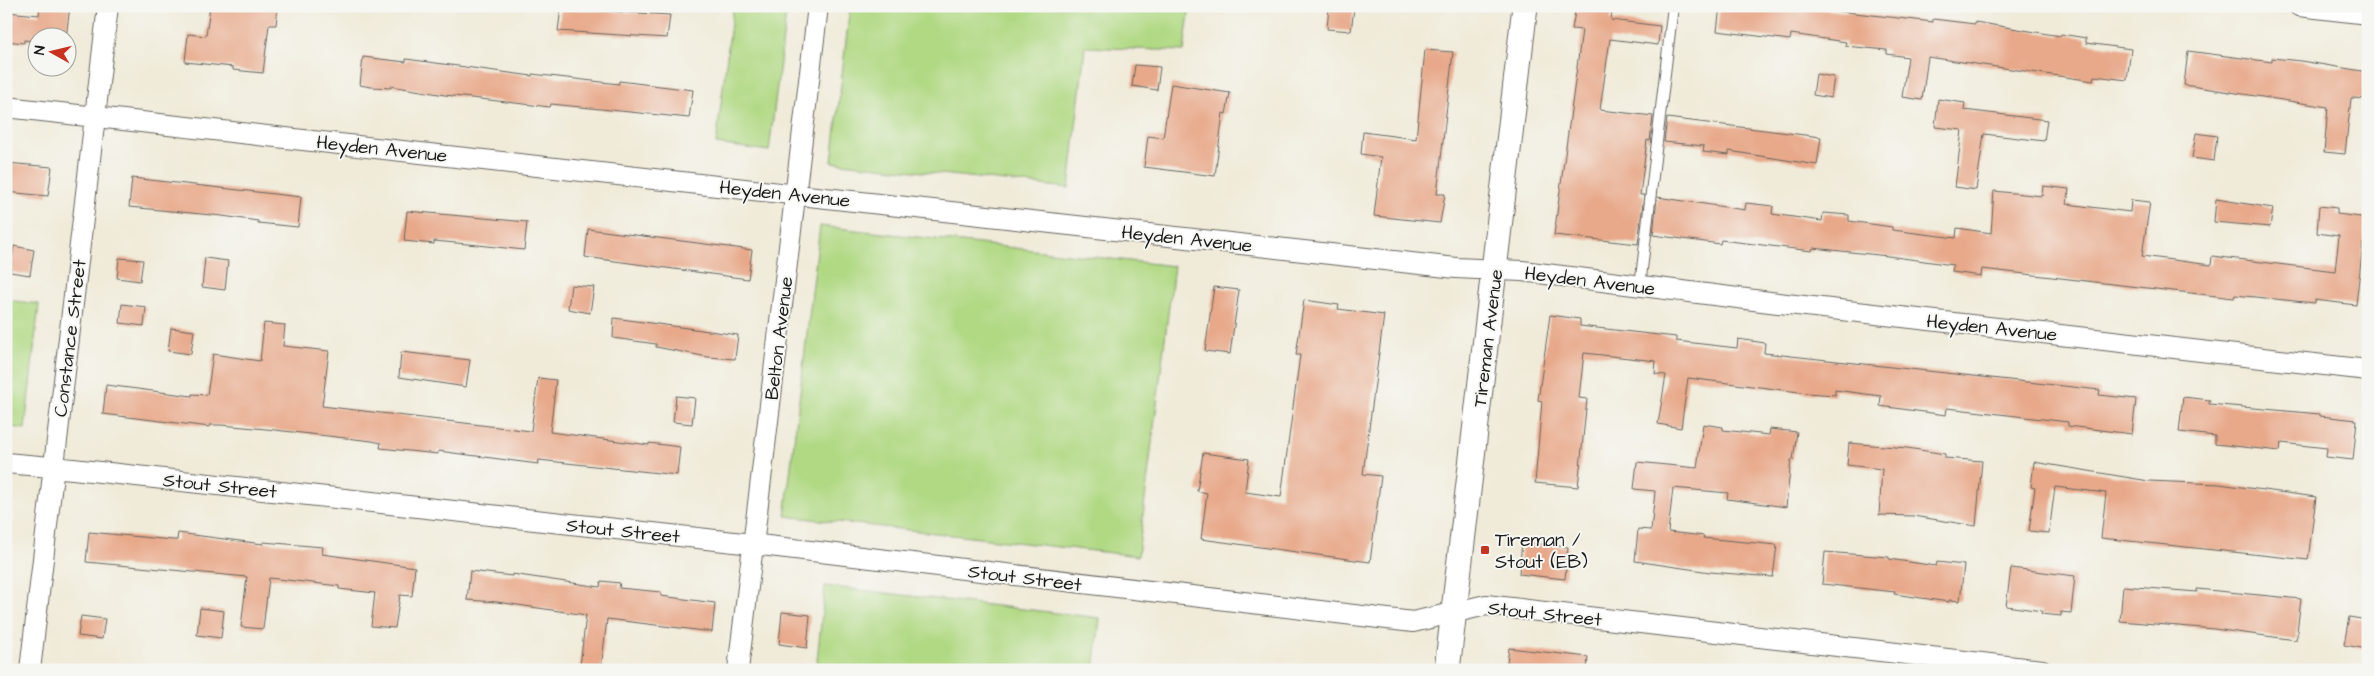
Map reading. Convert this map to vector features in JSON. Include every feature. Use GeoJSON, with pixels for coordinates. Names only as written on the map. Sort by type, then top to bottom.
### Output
{"type":"FeatureCollection","features":[{"type":"Feature","properties":{"kind":"street","name":"Constance Street"},"geometry":{"type":"LineString","coordinates":[[30,670],[108,6]]}},
{"type":"Feature","properties":{"kind":"street","name":"Belton Avenue"},"geometry":{"type":"LineString","coordinates":[[738,670],[818,6]]}},
{"type":"Feature","properties":{"kind":"street","name":"Tireman Avenue"},"geometry":{"type":"LineString","coordinates":[[1447,670],[1525,6]]}},
{"type":"Feature","properties":{"kind":"street"},"geometry":{"type":"LineString","coordinates":[[2299,6],[2368,14]]}},
{"type":"Feature","properties":{"kind":"street","name":"Heyden Avenue"},"geometry":{"type":"LineString","coordinates":[[6,107],[1640,286],[2368,370]]}},
{"type":"Feature","properties":{"kind":"street","name":"Stout Street"},"geometry":{"type":"LineString","coordinates":[[6,463],[752,544],[1413,622],[1486,605],[2042,670]]}},
{"type":"Feature","properties":{"kind":"lane"},"geometry":{"type":"LineString","coordinates":[[1640,286],[1673,6]]}},
{"type":"Feature","properties":{"kind":"green space"},"geometry":{"type":"Polygon","coordinates":[[[850,6],[1190,6],[1184,51],[1085,47],[1069,188],[832,162],[850,6]]]}},
{"type":"Feature","properties":{"kind":"green space"},"geometry":{"type":"Polygon","coordinates":[[[733,7],[786,14],[769,151],[716,144],[733,7]]]}},
{"type":"Feature","properties":{"kind":"green space"},"geometry":{"type":"Polygon","coordinates":[[[820,226],[1174,266],[1138,556],[785,516],[820,226]]]}},
{"type":"Feature","properties":{"kind":"green space"},"geometry":{"type":"Polygon","coordinates":[[[6,300],[39,304],[25,429],[6,426],[6,300]]]}},
{"type":"Feature","properties":{"kind":"green space"},"geometry":{"type":"Polygon","coordinates":[[[825,586],[1100,618],[1094,670],[816,670],[825,586]]]}},
{"type":"Feature","properties":{"kind":"building"},"geometry":{"type":"Polygon","coordinates":[[[40,6],[70,6],[67,28],[28,28],[28,41],[24,40],[24,43],[6,41],[6,12],[39,15],[40,6]]]}},
{"type":"Feature","properties":{"kind":"building"},"geometry":{"type":"Polygon","coordinates":[[[210,6],[278,6],[276,25],[269,25],[263,73],[233,70],[233,67],[185,62],[188,34],[206,36],[210,6]]]}},
{"type":"Feature","properties":{"kind":"building"},"geometry":{"type":"Polygon","coordinates":[[[1329,6],[1354,8],[1351,31],[1327,29],[1329,6]]]}},
{"type":"Feature","properties":{"kind":"building"},"geometry":{"type":"Polygon","coordinates":[[[1576,6],[1613,6],[1611,20],[1660,26],[1658,45],[1610,39],[1600,110],[1653,116],[1650,141],[1647,140],[1640,195],[1644,195],[1638,244],[1554,235],[1582,30],[1572,29],[1576,6]]]}},
{"type":"Feature","properties":{"kind":"building"},"geometry":{"type":"Polygon","coordinates":[[[1720,6],[1794,6],[1933,22],[1933,19],[1975,24],[1975,22],[2060,36],[2061,34],[2086,38],[2086,43],[2131,49],[2127,80],[2094,76],[2093,81],[1928,57],[1922,100],[1902,97],[1908,57],[1887,54],[1887,50],[1845,46],[1846,42],[1791,34],[1790,40],[1717,31],[1720,6]]]}},
{"type":"Feature","properties":{"kind":"building"},"geometry":{"type":"Polygon","coordinates":[[[561,8],[670,15],[667,38],[558,31],[561,8]]]}},
{"type":"Feature","properties":{"kind":"building"},"geometry":{"type":"Polygon","coordinates":[[[1425,50],[1453,52],[1437,194],[1445,194],[1440,223],[1374,216],[1381,157],[1361,154],[1363,132],[1416,139],[1425,50]]]}},
{"type":"Feature","properties":{"kind":"building"},"geometry":{"type":"Polygon","coordinates":[[[2188,51],[2272,62],[2272,58],[2301,61],[2368,72],[2368,99],[2351,98],[2345,154],[2324,152],[2328,107],[2184,85],[2188,51]]]}},
{"type":"Feature","properties":{"kind":"building"},"geometry":{"type":"Polygon","coordinates":[[[363,57],[406,62],[406,59],[532,76],[532,74],[619,84],[619,81],[693,90],[689,118],[551,104],[550,107],[445,95],[391,86],[391,88],[360,85],[363,57]]]}},
{"type":"Feature","properties":{"kind":"building"},"geometry":{"type":"Polygon","coordinates":[[[1135,65],[1160,67],[1157,90],[1132,86],[1135,65]]]}},
{"type":"Feature","properties":{"kind":"building"},"geometry":{"type":"Polygon","coordinates":[[[1816,74],[1834,77],[1831,98],[1813,95],[1816,74]]]}},
{"type":"Feature","properties":{"kind":"building"},"geometry":{"type":"Polygon","coordinates":[[[1171,84],[1230,93],[1226,114],[1223,113],[1215,176],[1144,167],[1148,136],[1163,138],[1171,84]]]}},
{"type":"Feature","properties":{"kind":"building"},"geometry":{"type":"Polygon","coordinates":[[[1938,99],[1965,103],[1964,110],[2047,120],[2044,141],[1984,134],[1976,190],[1955,187],[1962,130],[1935,127],[1938,99]]]}},
{"type":"Feature","properties":{"kind":"building"},"geometry":{"type":"Polygon","coordinates":[[[1667,118],[1821,137],[1817,165],[1729,151],[1729,155],[1703,152],[1704,146],[1664,142],[1667,118]]]}},
{"type":"Feature","properties":{"kind":"building"},"geometry":{"type":"Polygon","coordinates":[[[2196,133],[2217,136],[2214,161],[2192,158],[2196,133]]]}},
{"type":"Feature","properties":{"kind":"building"},"geometry":{"type":"Polygon","coordinates":[[[6,163],[52,167],[48,196],[6,192],[6,163]]]}},
{"type":"Feature","properties":{"kind":"building"},"geometry":{"type":"Polygon","coordinates":[[[132,178],[301,197],[298,227],[258,223],[258,221],[222,216],[129,207],[132,178]]]}},
{"type":"Feature","properties":{"kind":"building"},"geometry":{"type":"Polygon","coordinates":[[[2043,186],[2069,189],[2067,204],[2130,212],[2131,200],[2150,202],[2142,256],[2211,265],[2212,256],[2335,271],[2339,236],[2317,233],[2319,206],[2337,208],[2337,214],[2368,218],[2368,244],[2363,243],[2356,305],[2315,300],[2315,303],[2235,295],[2234,298],[1982,269],[1981,276],[1952,272],[1953,265],[1888,256],[1813,248],[1812,251],[1721,240],[1720,244],[1653,235],[1657,197],[1745,210],[1746,203],[1773,206],[1772,214],[1822,221],[1823,213],[1849,215],[1849,221],[1892,227],[1892,230],[1956,238],[1957,228],[1991,233],[1994,191],[2042,196],[2043,186]]]}},
{"type":"Feature","properties":{"kind":"building"},"geometry":{"type":"Polygon","coordinates":[[[2216,199],[2273,208],[2270,227],[2214,222],[2216,199]]]}},
{"type":"Feature","properties":{"kind":"building"},"geometry":{"type":"Polygon","coordinates":[[[407,211],[527,222],[524,250],[434,241],[434,244],[404,241],[407,211]]]}},
{"type":"Feature","properties":{"kind":"building"},"geometry":{"type":"Polygon","coordinates":[[[588,229],[752,250],[748,279],[585,257],[588,229]]]}},
{"type":"Feature","properties":{"kind":"building"},"geometry":{"type":"Polygon","coordinates":[[[14,246],[34,250],[30,275],[10,272],[14,246]]]}},
{"type":"Feature","properties":{"kind":"building"},"geometry":{"type":"Polygon","coordinates":[[[119,258],[143,260],[140,281],[117,278],[119,258]]]}},
{"type":"Feature","properties":{"kind":"building"},"geometry":{"type":"Polygon","coordinates":[[[205,258],[228,261],[225,290],[202,287],[205,258]]]}},
{"type":"Feature","properties":{"kind":"building"},"geometry":{"type":"Polygon","coordinates":[[[571,285],[594,287],[590,313],[568,309],[571,285]]]}},
{"type":"Feature","properties":{"kind":"building"},"geometry":{"type":"Polygon","coordinates":[[[1214,287],[1239,290],[1230,354],[1205,351],[1214,287]]]}},
{"type":"Feature","properties":{"kind":"building"},"geometry":{"type":"Polygon","coordinates":[[[1304,300],[1339,305],[1338,309],[1384,315],[1363,474],[1381,476],[1370,562],[1201,539],[1207,493],[1197,491],[1203,453],[1249,459],[1245,492],[1281,497],[1300,355],[1296,355],[1304,300]]]}},
{"type":"Feature","properties":{"kind":"building"},"geometry":{"type":"Polygon","coordinates":[[[122,304],[146,307],[144,326],[120,323],[122,304]]]}},
{"type":"Feature","properties":{"kind":"building"},"geometry":{"type":"Polygon","coordinates":[[[1550,315],[1580,319],[1580,326],[1676,337],[1676,341],[1737,348],[1738,339],[1765,343],[1764,353],[2100,390],[2099,395],[2136,399],[2132,434],[2068,426],[2068,422],[1947,408],[1946,415],[1880,406],[1881,396],[1835,390],[1835,395],[1807,393],[1688,378],[1681,428],[1658,424],[1666,375],[1655,374],[1656,361],[1584,353],[1579,398],[1587,399],[1578,487],[1535,483],[1542,401],[1538,400],[1550,315]]]}},
{"type":"Feature","properties":{"kind":"building"},"geometry":{"type":"Polygon","coordinates":[[[614,318],[738,335],[735,359],[708,357],[656,347],[656,344],[613,338],[614,318]]]}},
{"type":"Feature","properties":{"kind":"building"},"geometry":{"type":"Polygon","coordinates":[[[264,323],[285,325],[283,346],[329,351],[322,406],[531,431],[538,378],[556,380],[550,432],[649,445],[649,443],[680,447],[677,475],[539,460],[538,464],[438,451],[438,454],[380,448],[381,443],[372,441],[221,425],[210,425],[210,427],[103,414],[106,385],[192,396],[192,394],[207,395],[213,354],[260,361],[264,323]]]}},
{"type":"Feature","properties":{"kind":"building"},"geometry":{"type":"Polygon","coordinates":[[[171,328],[194,331],[191,354],[168,351],[171,328]]]}},
{"type":"Feature","properties":{"kind":"building"},"geometry":{"type":"Polygon","coordinates":[[[401,352],[470,360],[466,387],[399,377],[401,352]]]}},
{"type":"Feature","properties":{"kind":"building"},"geometry":{"type":"Polygon","coordinates":[[[676,396],[695,398],[692,424],[673,422],[676,396]]]}},
{"type":"Feature","properties":{"kind":"building"},"geometry":{"type":"Polygon","coordinates":[[[2183,397],[2210,400],[2209,404],[2320,414],[2320,416],[2357,420],[2353,460],[2326,457],[2327,448],[2281,443],[2280,451],[2215,444],[2215,436],[2179,432],[2183,397]]]}},
{"type":"Feature","properties":{"kind":"building"},"geometry":{"type":"Polygon","coordinates":[[[1703,424],[1723,427],[1723,430],[1769,435],[1770,429],[1797,432],[1793,460],[1791,460],[1786,507],[1727,499],[1728,493],[1673,488],[1668,532],[1704,536],[1703,538],[1777,545],[1773,577],[1710,572],[1635,561],[1638,529],[1651,530],[1655,491],[1634,489],[1637,462],[1697,468],[1703,424]]]}},
{"type":"Feature","properties":{"kind":"building"},"geometry":{"type":"Polygon","coordinates":[[[1849,443],[1907,448],[1945,454],[1945,458],[1982,461],[1976,526],[1913,516],[1879,515],[1882,469],[1847,465],[1849,443]]]}},
{"type":"Feature","properties":{"kind":"building"},"geometry":{"type":"Polygon","coordinates":[[[2034,462],[2149,481],[2219,484],[2316,497],[2308,560],[2101,538],[2106,493],[2055,487],[2049,533],[2029,531],[2035,488],[2031,487],[2034,462]]]}},
{"type":"Feature","properties":{"kind":"building"},"geometry":{"type":"Polygon","coordinates":[[[89,532],[173,540],[177,540],[178,533],[263,544],[263,542],[323,547],[322,554],[415,567],[412,596],[400,595],[395,628],[371,626],[375,593],[339,589],[339,586],[269,578],[263,629],[241,627],[247,577],[86,562],[89,532]]]}},
{"type":"Feature","properties":{"kind":"building"},"geometry":{"type":"Polygon","coordinates":[[[1522,542],[1568,547],[1565,579],[1519,574],[1522,542]]]}},
{"type":"Feature","properties":{"kind":"building"},"geometry":{"type":"Polygon","coordinates":[[[1825,552],[1889,557],[1889,559],[1936,566],[1937,562],[1964,565],[1960,601],[1949,600],[1949,602],[1894,594],[1895,592],[1822,584],[1825,552]]]}},
{"type":"Feature","properties":{"kind":"building"},"geometry":{"type":"Polygon","coordinates":[[[2011,568],[2075,576],[2071,613],[2061,612],[2061,616],[2041,614],[2042,611],[2006,606],[2011,568]]]}},
{"type":"Feature","properties":{"kind":"building"},"geometry":{"type":"Polygon","coordinates":[[[470,571],[512,576],[512,574],[600,587],[601,581],[620,583],[619,588],[661,592],[661,596],[715,603],[712,632],[607,619],[601,669],[580,666],[586,615],[497,602],[467,600],[470,571]]]}},
{"type":"Feature","properties":{"kind":"building"},"geometry":{"type":"Polygon","coordinates":[[[2123,586],[2197,592],[2197,589],[2301,599],[2296,640],[2214,629],[2120,621],[2123,586]]]}},
{"type":"Feature","properties":{"kind":"building"},"geometry":{"type":"Polygon","coordinates":[[[200,608],[224,611],[221,638],[197,635],[200,608]]]}},
{"type":"Feature","properties":{"kind":"building"},"geometry":{"type":"Polygon","coordinates":[[[782,612],[810,615],[807,648],[779,644],[782,612]]]}},
{"type":"Feature","properties":{"kind":"building"},"geometry":{"type":"Polygon","coordinates":[[[81,616],[105,619],[102,639],[78,636],[81,616]]]}},
{"type":"Feature","properties":{"kind":"building"},"geometry":{"type":"Polygon","coordinates":[[[2349,617],[2368,620],[2368,649],[2344,645],[2349,617]]]}},
{"type":"Feature","properties":{"kind":"building"},"geometry":{"type":"Polygon","coordinates":[[[1509,648],[1588,657],[1587,670],[1506,670],[1509,648]]]}},
{"type":"Feature","properties":{"kind":"place","name":"Tireman / Stout (EB)"},"geometry":{"type":"Point","coordinates":[1485,550]}}]}
